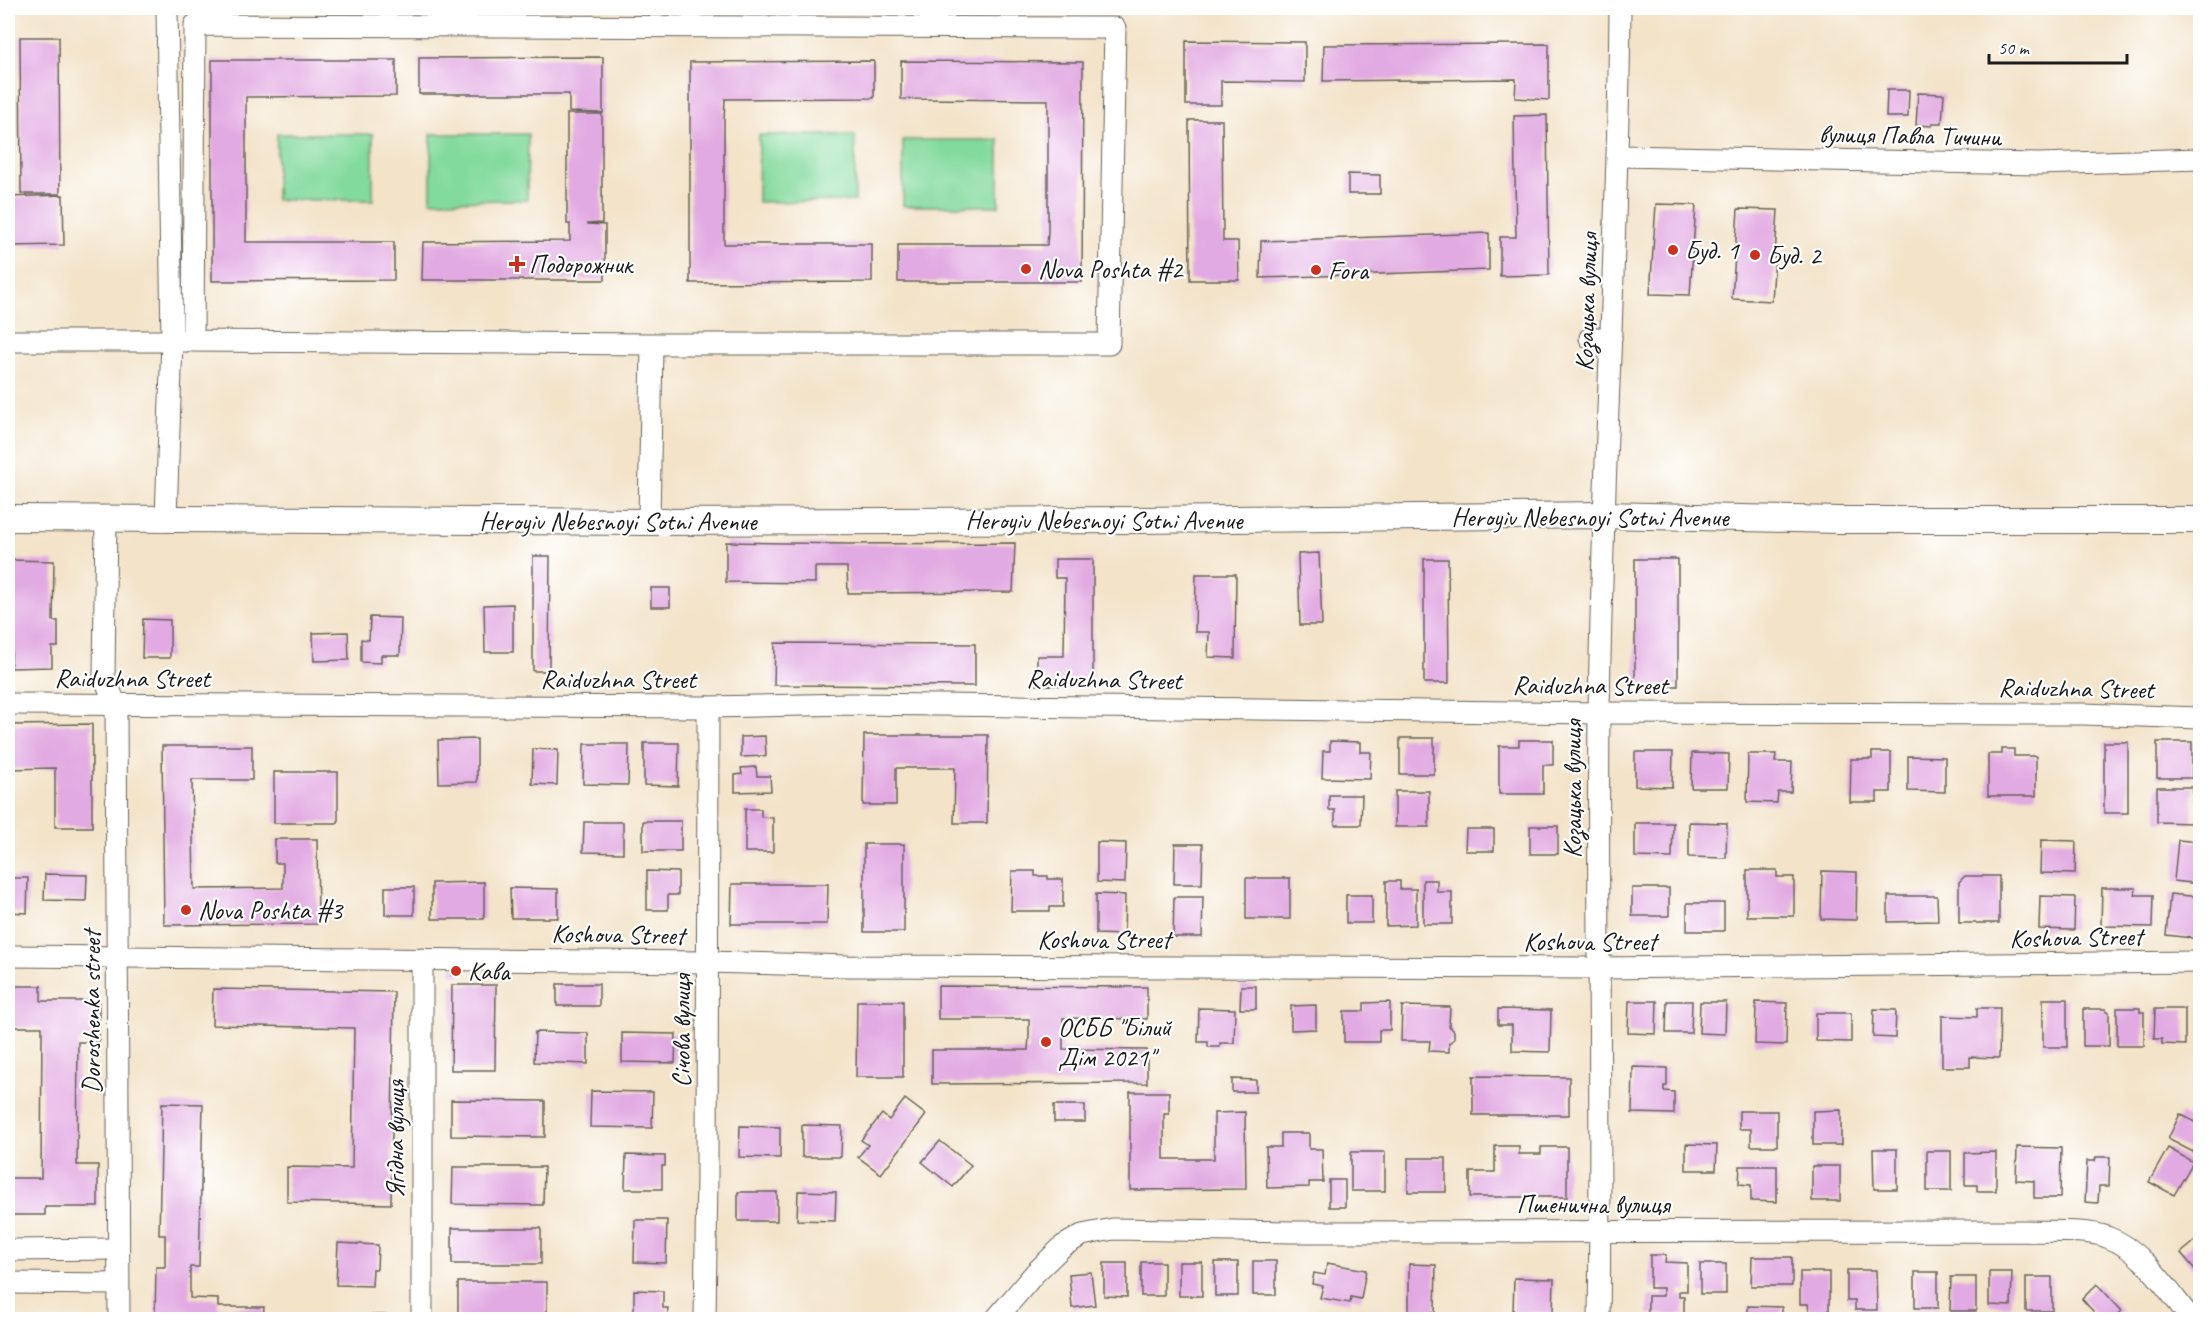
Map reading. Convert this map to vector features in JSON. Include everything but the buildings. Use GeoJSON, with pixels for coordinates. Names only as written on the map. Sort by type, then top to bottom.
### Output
{"type":"FeatureCollection","features":[{"type":"Feature","properties":{"kind":"street"},"geometry":{"type":"LineString","coordinates":[[166,518],[172,340],[167,8]]}},
{"type":"Feature","properties":{"kind":"street","name":"Козацька вулиця"},"geometry":{"type":"LineString","coordinates":[[1599,1320],[1599,713],[1603,515],[1619,156],[1620,8]]}},
{"type":"Feature","properties":{"kind":"street"},"geometry":{"type":"LineString","coordinates":[[8,341],[1109,344],[1115,28],[195,25],[193,341]]}},
{"type":"Feature","properties":{"kind":"street","name":"вулиця Павла Тичини"},"geometry":{"type":"LineString","coordinates":[[1619,156],[2039,164],[2200,159]]}},
{"type":"Feature","properties":{"kind":"street"},"geometry":{"type":"LineString","coordinates":[[1590,338],[1611,338]]}},
{"type":"Feature","properties":{"kind":"street"},"geometry":{"type":"LineString","coordinates":[[649,522],[652,344]]}},
{"type":"Feature","properties":{"kind":"street","name":"Heroyiv Nebesnoyi Sotni Avenue"},"geometry":{"type":"LineString","coordinates":[[8,518],[649,522],[1603,515],[1839,520],[2200,520]]}},
{"type":"Feature","properties":{"kind":"street"},"geometry":{"type":"LineString","coordinates":[[105,517],[104,677],[116,705]]}},
{"type":"Feature","properties":{"kind":"street","name":"Raiduzhna Street"},"geometry":{"type":"LineString","coordinates":[[8,704],[708,707],[864,704],[1599,713],[2084,714],[2200,717]]}},
{"type":"Feature","properties":{"kind":"street","name":"Doroshenka street"},"geometry":{"type":"LineString","coordinates":[[116,705],[119,1320]]}},
{"type":"Feature","properties":{"kind":"street","name":"Січова вулиця"},"geometry":{"type":"LineString","coordinates":[[705,1320],[708,707]]}},
{"type":"Feature","properties":{"kind":"street","name":"Koshova Street"},"geometry":{"type":"LineString","coordinates":[[8,956],[708,962],[848,966],[1599,968],[2200,962]]}},
{"type":"Feature","properties":{"kind":"street","name":"Ягідна вулиця"},"geometry":{"type":"LineString","coordinates":[[422,959],[422,1320]]}},
{"type":"Feature","properties":{"kind":"street","name":"Пшенична вулиця"},"geometry":{"type":"LineString","coordinates":[[995,1320],[1029,1280],[1063,1246],[1082,1235],[1113,1229],[2091,1234],[2107,1237],[2139,1256],[2192,1320]]}},
{"type":"Feature","properties":{"kind":"street"},"geometry":{"type":"LineString","coordinates":[[8,1250],[117,1249]]}},
{"type":"Feature","properties":{"kind":"street"},"geometry":{"type":"LineString","coordinates":[[8,1283],[118,1284]]}},
{"type":"Feature","properties":{"kind":"green space"},"geometry":{"type":"Polygon","coordinates":[[[277,134],[373,134],[373,200],[276,200],[277,134]]]}},
{"type":"Feature","properties":{"kind":"green space"},"geometry":{"type":"Polygon","coordinates":[[[431,134],[528,134],[527,200],[431,201],[431,134]]]}},
{"type":"Feature","properties":{"kind":"green space"},"geometry":{"type":"Polygon","coordinates":[[[759,135],[855,135],[855,201],[758,202],[759,135]]]}},
{"type":"Feature","properties":{"kind":"green space"},"geometry":{"type":"Polygon","coordinates":[[[903,140],[999,140],[999,206],[903,206],[903,140]]]}},
{"type":"Feature","properties":{"kind":"place","name":"Буд. 1"},"geometry":{"type":"Point","coordinates":[1673,250]}},
{"type":"Feature","properties":{"kind":"place","name":"Буд. 2"},"geometry":{"type":"Point","coordinates":[1755,255]}},
{"type":"Feature","properties":{"kind":"place","name":"Подорожник"},"geometry":{"type":"Point","coordinates":[517,264]}},
{"type":"Feature","properties":{"kind":"place","name":"Nova Poshta #2"},"geometry":{"type":"Point","coordinates":[1026,269]}},
{"type":"Feature","properties":{"kind":"place","name":"Fora"},"geometry":{"type":"Point","coordinates":[1316,270]}},
{"type":"Feature","properties":{"kind":"place","name":"Nova Poshta #3"},"geometry":{"type":"Point","coordinates":[186,910]}},
{"type":"Feature","properties":{"kind":"place","name":"Кава"},"geometry":{"type":"Point","coordinates":[456,971]}},
{"type":"Feature","properties":{"kind":"place","name":"ОСББ \"Білий Дім 2021\""},"geometry":{"type":"Point","coordinates":[1046,1042]}}]}
